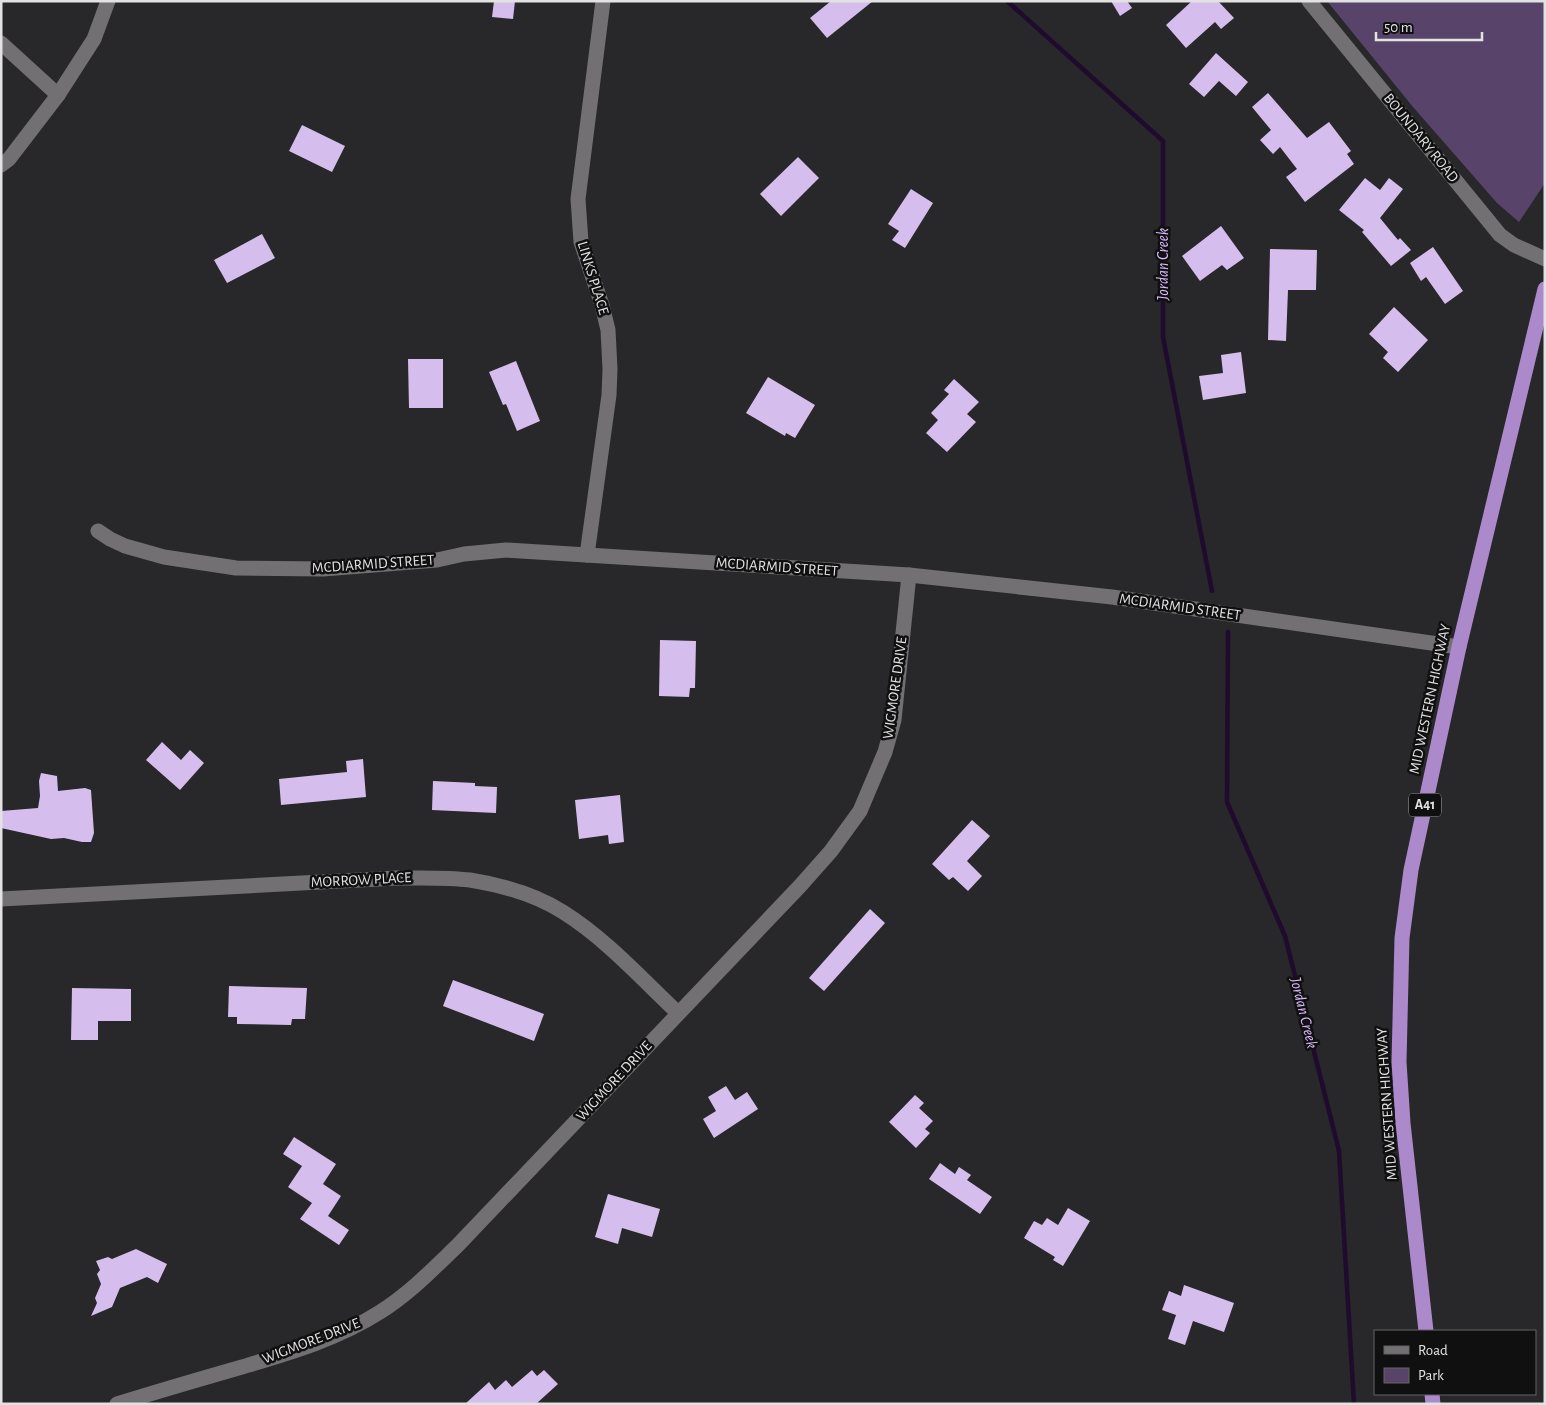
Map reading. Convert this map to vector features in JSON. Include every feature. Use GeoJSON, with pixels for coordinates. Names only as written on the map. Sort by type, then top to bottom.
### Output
{"type":"FeatureCollection","features":[{"type":"Feature","properties":{"kind":"highway","name":"MID WESTERN HIGHWAY"},"geometry":{"type":"LineString","coordinates":[[1426,1330],[1403,1123],[1399,1006],[1402,938],[1411,870],[1458,647],[1540,329],[1545,289]]}},
{"type":"Feature","properties":{"kind":"street"},"geometry":{"type":"LineString","coordinates":[[1,165],[8,159],[58,95],[94,39],[108,1]]}},
{"type":"Feature","properties":{"kind":"street","name":"LINKS PLACE"},"geometry":{"type":"LineString","coordinates":[[587,555],[609,395],[610,369],[608,330],[581,242],[578,199],[603,1]]}},
{"type":"Feature","properties":{"kind":"street","name":"BOUNDARY ROAD"},"geometry":{"type":"LineString","coordinates":[[1309,1],[1500,235],[1514,245],[1545,260]]}},
{"type":"Feature","properties":{"kind":"street"},"geometry":{"type":"LineString","coordinates":[[1,42],[58,95]]}},
{"type":"Feature","properties":{"kind":"street","name":"MCDIARMID STREET"},"geometry":{"type":"LineString","coordinates":[[98,531],[125,546],[164,557],[236,568],[323,570],[437,560],[464,554],[506,550],[910,575],[1112,597],[1458,647]]}},
{"type":"Feature","properties":{"kind":"street","name":"WIGMORE DRIVE"},"geometry":{"type":"LineString","coordinates":[[117,1404],[280,1356],[356,1325],[400,1299],[458,1246],[800,886],[831,851],[860,811],[885,752],[894,720],[910,575]]}},
{"type":"Feature","properties":{"kind":"street","name":"MORROW PLACE"},"geometry":{"type":"LineString","coordinates":[[1,899],[397,878],[470,880],[512,890],[538,899],[562,911],[614,952],[678,1013]]}},
{"type":"Feature","properties":{"kind":"green space"},"geometry":{"type":"Polygon","coordinates":[[[1327,1],[1545,1],[1545,183],[1519,222],[1497,203],[1413,107],[1327,1]]]}},
{"type":"Feature","properties":{"kind":"building"},"geometry":{"type":"Polygon","coordinates":[[[494,1],[515,1],[513,19],[492,17],[494,1]]]}},
{"type":"Feature","properties":{"kind":"building"},"geometry":{"type":"Polygon","coordinates":[[[831,1],[873,1],[827,38],[810,18],[831,1]]]}},
{"type":"Feature","properties":{"kind":"building"},"geometry":{"type":"Polygon","coordinates":[[[1111,1],[1127,1],[1132,8],[1120,16],[1111,1]]]}},
{"type":"Feature","properties":{"kind":"building"},"geometry":{"type":"Polygon","coordinates":[[[1192,1],[1218,1],[1234,18],[1221,29],[1215,22],[1186,48],[1166,25],[1192,1]]]}},
{"type":"Feature","properties":{"kind":"building"},"geometry":{"type":"Polygon","coordinates":[[[1216,53],[1248,82],[1236,96],[1219,81],[1204,97],[1189,84],[1216,53]]]}},
{"type":"Feature","properties":{"kind":"building"},"geometry":{"type":"Polygon","coordinates":[[[1268,93],[1307,138],[1329,122],[1351,151],[1347,154],[1354,164],[1305,202],[1286,177],[1297,169],[1280,147],[1273,154],[1260,140],[1271,130],[1252,107],[1268,93]]]}},
{"type":"Feature","properties":{"kind":"building"},"geometry":{"type":"Polygon","coordinates":[[[302,125],[345,146],[332,172],[289,151],[302,125]]]}},
{"type":"Feature","properties":{"kind":"building"},"geometry":{"type":"Polygon","coordinates":[[[798,157],[819,178],[781,216],[760,194],[798,157]]]}},
{"type":"Feature","properties":{"kind":"building"},"geometry":{"type":"Polygon","coordinates":[[[1365,178],[1380,190],[1389,178],[1403,189],[1380,218],[1398,240],[1400,238],[1411,250],[1391,266],[1362,232],[1364,230],[1339,210],[1365,178]]]}},
{"type":"Feature","properties":{"kind":"building"},"geometry":{"type":"Polygon","coordinates":[[[911,189],[933,203],[905,248],[892,240],[899,231],[888,224],[911,189]]]}},
{"type":"Feature","properties":{"kind":"building"},"geometry":{"type":"Polygon","coordinates":[[[1221,226],[1244,258],[1227,270],[1222,265],[1200,281],[1182,256],[1221,226]]]}},
{"type":"Feature","properties":{"kind":"building"},"geometry":{"type":"Polygon","coordinates":[[[262,234],[275,258],[227,283],[214,260],[262,234]]]}},
{"type":"Feature","properties":{"kind":"building"},"geometry":{"type":"Polygon","coordinates":[[[1433,247],[1463,291],[1445,304],[1426,277],[1421,281],[1410,263],[1433,247]]]}},
{"type":"Feature","properties":{"kind":"building"},"geometry":{"type":"Polygon","coordinates":[[[1270,249],[1317,250],[1316,290],[1288,290],[1286,341],[1268,340],[1270,249]]]}},
{"type":"Feature","properties":{"kind":"building"},"geometry":{"type":"Polygon","coordinates":[[[1394,307],[1428,340],[1398,372],[1383,358],[1388,352],[1369,334],[1394,307]]]}},
{"type":"Feature","properties":{"kind":"building"},"geometry":{"type":"Polygon","coordinates":[[[1241,352],[1246,393],[1203,400],[1199,376],[1223,373],[1221,355],[1241,352]]]}},
{"type":"Feature","properties":{"kind":"building"},"geometry":{"type":"Polygon","coordinates":[[[408,359],[443,359],[443,408],[409,408],[408,359]]]}},
{"type":"Feature","properties":{"kind":"building"},"geometry":{"type":"Polygon","coordinates":[[[516,361],[540,421],[517,431],[506,404],[503,405],[489,372],[516,361]]]}},
{"type":"Feature","properties":{"kind":"building"},"geometry":{"type":"Polygon","coordinates":[[[768,377],[815,405],[795,438],[786,433],[785,436],[746,413],[768,377]]]}},
{"type":"Feature","properties":{"kind":"building"},"geometry":{"type":"Polygon","coordinates":[[[954,379],[979,402],[967,414],[976,422],[947,452],[926,433],[938,420],[931,413],[949,394],[944,390],[954,379]]]}},
{"type":"Feature","properties":{"kind":"building"},"geometry":{"type":"Polygon","coordinates":[[[660,640],[696,641],[695,688],[690,688],[689,697],[659,696],[660,640]]]}},
{"type":"Feature","properties":{"kind":"building"},"geometry":{"type":"Polygon","coordinates":[[[162,742],[181,760],[190,750],[204,763],[180,790],[146,760],[162,742]]]}},
{"type":"Feature","properties":{"kind":"building"},"geometry":{"type":"Polygon","coordinates":[[[363,759],[366,797],[281,805],[279,779],[347,772],[346,761],[363,759]]]}},
{"type":"Feature","properties":{"kind":"building"},"geometry":{"type":"Polygon","coordinates":[[[41,773],[57,776],[58,791],[85,788],[91,790],[94,833],[91,842],[64,838],[51,839],[1,828],[1,811],[38,808],[41,773]]]}},
{"type":"Feature","properties":{"kind":"building"},"geometry":{"type":"Polygon","coordinates":[[[433,781],[475,783],[475,786],[497,787],[496,813],[432,810],[433,781]]]}},
{"type":"Feature","properties":{"kind":"building"},"geometry":{"type":"Polygon","coordinates":[[[620,795],[624,842],[609,844],[608,835],[579,839],[575,800],[620,795]]]}},
{"type":"Feature","properties":{"kind":"building"},"geometry":{"type":"Polygon","coordinates":[[[972,820],[990,836],[967,861],[982,876],[968,891],[953,877],[949,880],[932,864],[972,820]]]}},
{"type":"Feature","properties":{"kind":"building"},"geometry":{"type":"Polygon","coordinates":[[[870,909],[885,923],[824,991],[809,978],[870,909]]]}},
{"type":"Feature","properties":{"kind":"building"},"geometry":{"type":"Polygon","coordinates":[[[453,980],[544,1014],[534,1041],[443,1006],[453,980]]]}},
{"type":"Feature","properties":{"kind":"building"},"geometry":{"type":"Polygon","coordinates":[[[229,986],[307,988],[305,1019],[292,1019],[291,1025],[237,1024],[237,1017],[228,1017],[229,986]]]}},
{"type":"Feature","properties":{"kind":"building"},"geometry":{"type":"Polygon","coordinates":[[[72,988],[131,989],[131,1021],[98,1021],[98,1040],[71,1040],[72,988]]]}},
{"type":"Feature","properties":{"kind":"building"},"geometry":{"type":"Polygon","coordinates":[[[726,1086],[735,1100],[747,1092],[758,1109],[714,1138],[703,1119],[716,1111],[708,1097],[726,1086]]]}},
{"type":"Feature","properties":{"kind":"building"},"geometry":{"type":"Polygon","coordinates":[[[915,1095],[924,1103],[919,1108],[933,1121],[925,1129],[930,1133],[916,1148],[889,1122],[915,1095]]]}},
{"type":"Feature","properties":{"kind":"building"},"geometry":{"type":"Polygon","coordinates":[[[294,1137],[336,1164],[323,1184],[341,1196],[328,1216],[349,1230],[339,1245],[300,1219],[312,1203],[288,1187],[302,1166],[283,1154],[294,1137]]]}},
{"type":"Feature","properties":{"kind":"building"},"geometry":{"type":"Polygon","coordinates":[[[940,1163],[955,1174],[959,1167],[971,1175],[967,1180],[992,1197],[980,1214],[929,1179],[940,1163]]]}},
{"type":"Feature","properties":{"kind":"building"},"geometry":{"type":"Polygon","coordinates":[[[608,1194],[660,1209],[652,1237],[622,1228],[618,1244],[595,1237],[608,1194]]]}},
{"type":"Feature","properties":{"kind":"building"},"geometry":{"type":"Polygon","coordinates":[[[1068,1208],[1090,1221],[1063,1266],[1053,1260],[1055,1257],[1024,1238],[1034,1221],[1042,1225],[1047,1218],[1058,1225],[1068,1208]]]}},
{"type":"Feature","properties":{"kind":"building"},"geometry":{"type":"Polygon","coordinates":[[[136,1249],[167,1264],[158,1283],[147,1277],[120,1288],[112,1307],[91,1316],[97,1303],[95,1298],[101,1284],[97,1274],[100,1270],[96,1261],[108,1257],[112,1259],[136,1249]]]}},
{"type":"Feature","properties":{"kind":"building"},"geometry":{"type":"Polygon","coordinates":[[[1184,1285],[1234,1303],[1224,1332],[1193,1321],[1185,1345],[1168,1339],[1176,1315],[1162,1310],[1169,1291],[1181,1296],[1184,1285]]]}},
{"type":"Feature","properties":{"kind":"building"},"geometry":{"type":"Polygon","coordinates":[[[532,1370],[537,1376],[544,1370],[558,1384],[536,1404],[465,1404],[489,1382],[495,1390],[506,1380],[512,1387],[532,1370]]]}},
{"type":"Feature","properties":{"kind":"waterway","name":"Jordan Creek"},"geometry":{"type":"LineString","coordinates":[[1007,1],[1163,141],[1163,337],[1212,591]]}},
{"type":"Feature","properties":{"kind":"waterway","name":"Jordan Creek"},"geometry":{"type":"LineString","coordinates":[[1228,632],[1227,802],[1285,936],[1339,1151],[1354,1404]]}}]}
